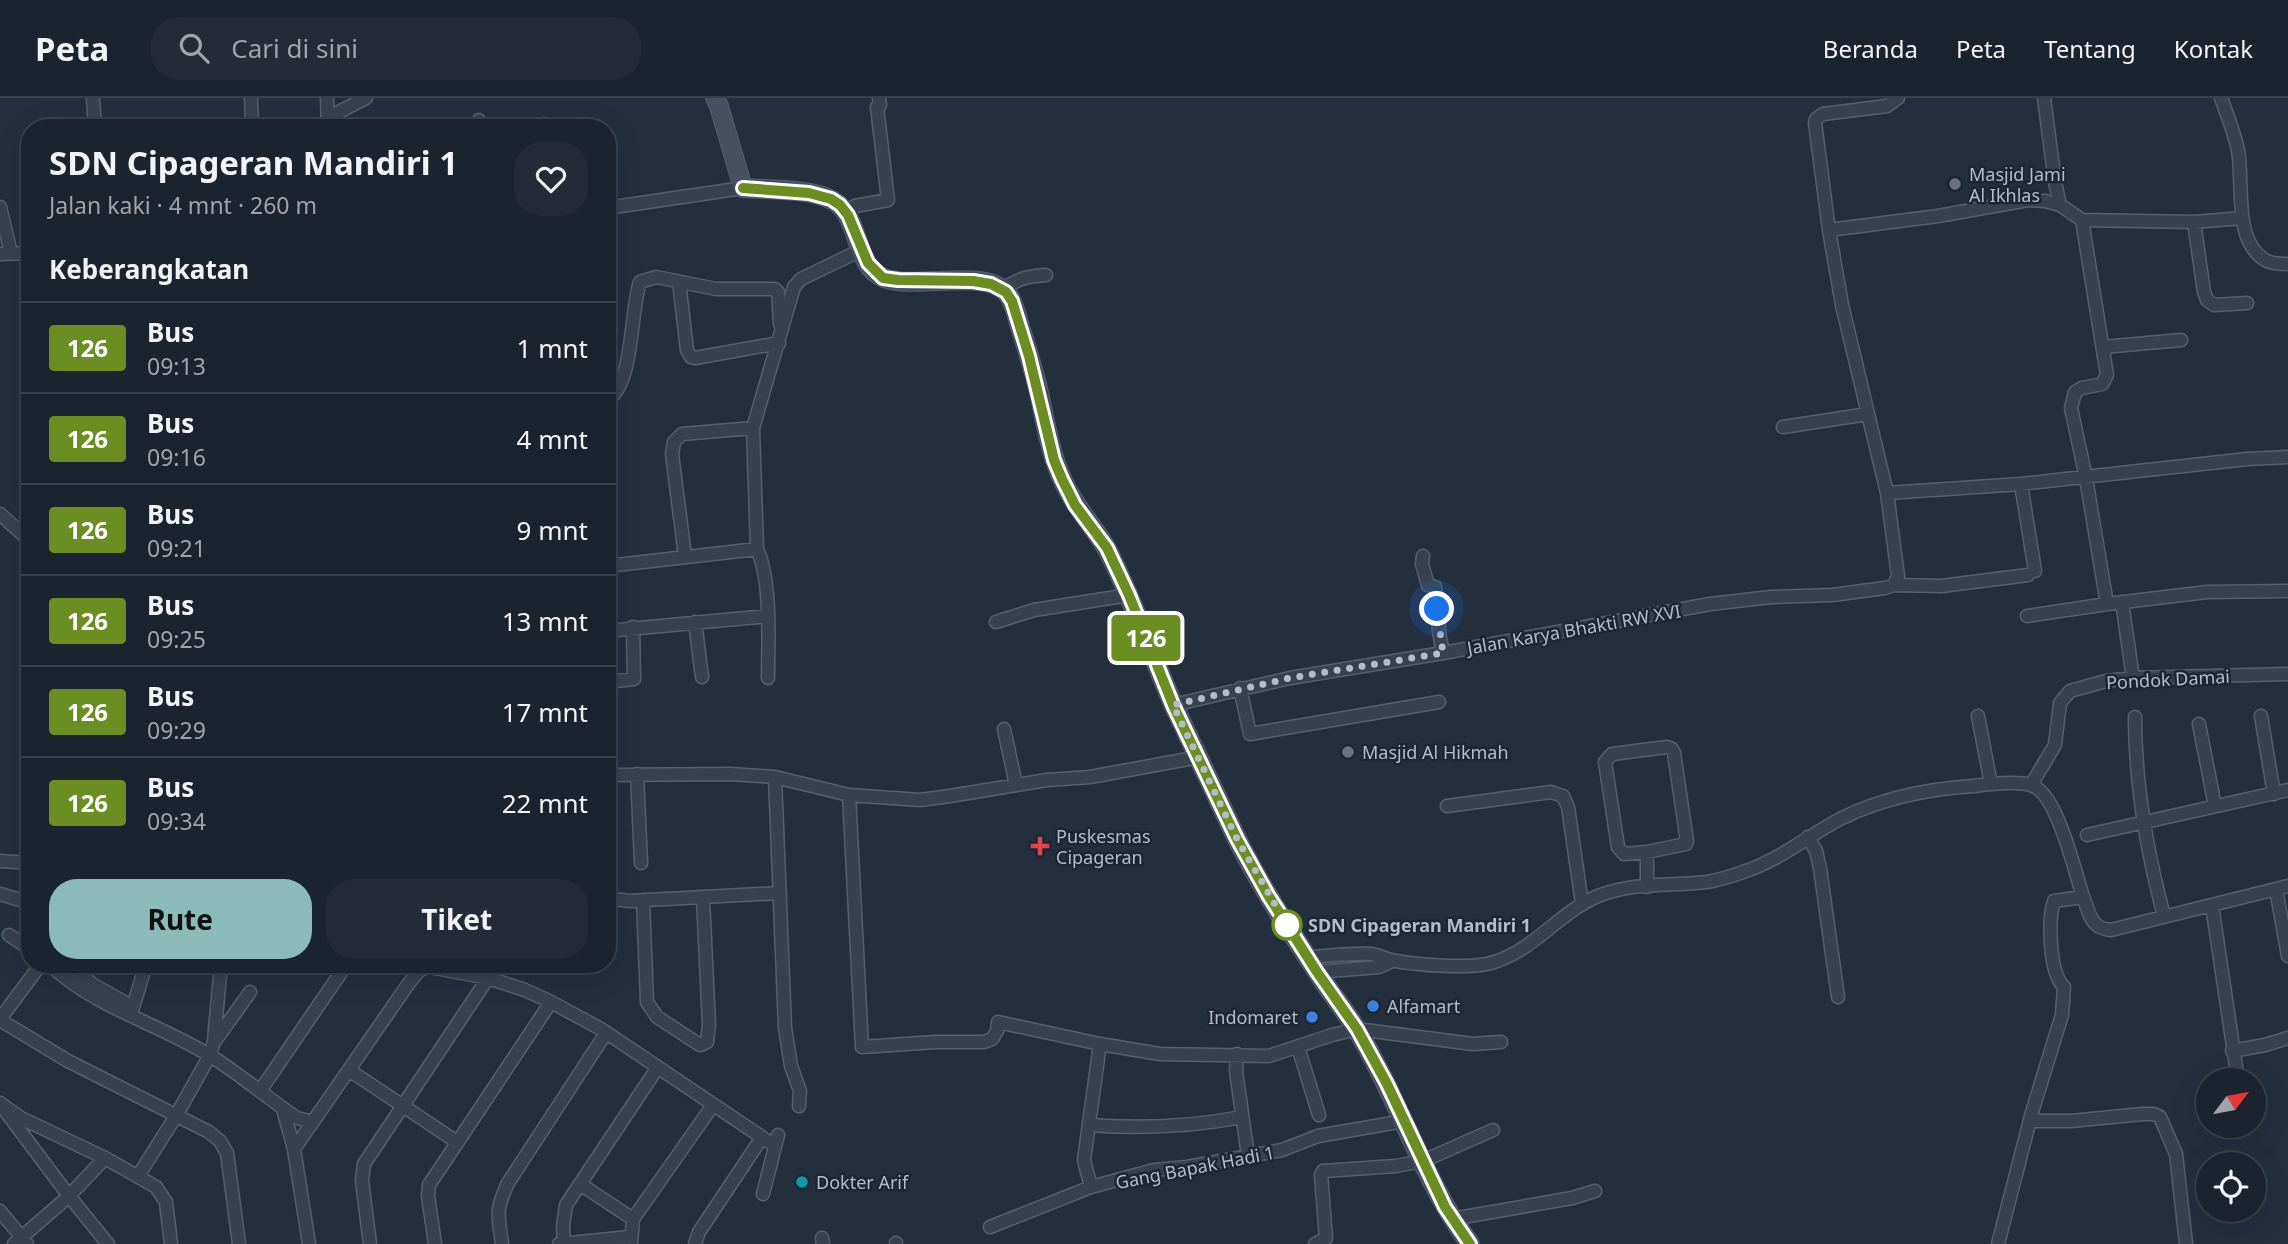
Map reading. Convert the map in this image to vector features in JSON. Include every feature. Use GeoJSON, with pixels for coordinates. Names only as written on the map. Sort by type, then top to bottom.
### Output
{"type":"FeatureCollection","features":[{"type":"Feature","properties":{"kind":"street"},"geometry":{"type":"LineString","coordinates":[[93,98],[94,119]]}},
{"type":"Feature","properties":{"kind":"street"},"geometry":{"type":"LineString","coordinates":[[251,98],[252,119]]}},
{"type":"Feature","properties":{"kind":"street"},"geometry":{"type":"LineString","coordinates":[[327,98],[328,119]]}},
{"type":"Feature","properties":{"kind":"street"},"geometry":{"type":"LineString","coordinates":[[334,119],[366,98]]}},
{"type":"Feature","properties":{"kind":"street"},"geometry":{"type":"LineString","coordinates":[[715,98],[743,188]]}},
{"type":"Feature","properties":{"kind":"street"},"geometry":{"type":"LineString","coordinates":[[848,215],[855,206],[888,201],[877,107],[880,105],[879,98]]}},
{"type":"Feature","properties":{"kind":"street"},"geometry":{"type":"LineString","coordinates":[[1894,585],[1898,576],[1886,494],[1842,306],[1815,123],[1823,114],[1887,106],[1898,98]]}},
{"type":"Feature","properties":{"kind":"street"},"geometry":{"type":"LineString","coordinates":[[2044,98],[2060,205]]}},
{"type":"Feature","properties":{"kind":"street"},"geometry":{"type":"LineString","coordinates":[[2221,98],[2238,151],[2242,218],[2250,244],[2257,254],[2269,262],[2288,264]]}},
{"type":"Feature","properties":{"kind":"street"},"geometry":{"type":"LineString","coordinates":[[616,207],[743,188],[822,195],[840,205],[848,215],[868,263],[883,278],[973,281],[1003,289],[1012,301],[1029,356],[1054,460],[1062,479],[1075,505],[1107,548],[1173,705],[1237,839],[1312,965],[1357,1029],[1387,1084],[1452,1219],[1470,1244]]}},
{"type":"Feature","properties":{"kind":"street"},"geometry":{"type":"LineString","coordinates":[[1829,230],[1938,216],[2028,200],[2060,205],[2082,220],[2194,222],[2242,218]]}},
{"type":"Feature","properties":{"kind":"street"},"geometry":{"type":"LineString","coordinates":[[0,207],[6,253]]}},
{"type":"Feature","properties":{"kind":"street"},"geometry":{"type":"LineString","coordinates":[[2082,220],[2106,379],[2102,384],[2078,390],[2072,396],[2071,402],[2107,604]]}},
{"type":"Feature","properties":{"kind":"street"},"geometry":{"type":"LineString","coordinates":[[2194,222],[2207,300],[2214,305],[2247,303]]}},
{"type":"Feature","properties":{"kind":"street"},"geometry":{"type":"LineString","coordinates":[[768,678],[768,616],[764,562],[757,549],[753,428],[794,287],[800,279],[861,250]]}},
{"type":"Feature","properties":{"kind":"street"},"geometry":{"type":"LineString","coordinates":[[1003,289],[1028,276],[1046,275]]}},
{"type":"Feature","properties":{"kind":"street"},"geometry":{"type":"LineString","coordinates":[[616,394],[621,385],[640,282],[656,277],[716,289],[775,289],[778,292],[781,337]]}},
{"type":"Feature","properties":{"kind":"street"},"geometry":{"type":"LineString","coordinates":[[679,282],[687,350],[691,356],[695,358],[781,337]]}},
{"type":"Feature","properties":{"kind":"street"},"geometry":{"type":"LineString","coordinates":[[2103,347],[2181,340]]}},
{"type":"Feature","properties":{"kind":"street"},"geometry":{"type":"LineString","coordinates":[[1783,427],[1868,414]]}},
{"type":"Feature","properties":{"kind":"street"},"geometry":{"type":"LineString","coordinates":[[685,556],[672,454],[674,442],[682,434],[753,428]]}},
{"type":"Feature","properties":{"kind":"street"},"geometry":{"type":"LineString","coordinates":[[1886,494],[2021,484],[2247,459],[2288,457]]}},
{"type":"Feature","properties":{"kind":"street","name":"Jalan Karya Bhakti RW XVI"},"geometry":{"type":"LineString","coordinates":[[1173,705],[1290,678],[1710,604],[1771,597],[1832,595],[1894,585],[1941,586],[2032,573],[2021,484]]}},
{"type":"Feature","properties":{"kind":"street"},"geometry":{"type":"LineString","coordinates":[[0,514],[21,533]]}},
{"type":"Feature","properties":{"kind":"street"},"geometry":{"type":"LineString","coordinates":[[616,565],[757,549]]}},
{"type":"Feature","properties":{"kind":"street"},"geometry":{"type":"LineString","coordinates":[[1423,556],[1422,564],[1428,585],[1435,587],[1443,653]]}},
{"type":"Feature","properties":{"kind":"street"},"geometry":{"type":"LineString","coordinates":[[2027,616],[2207,592],[2288,591]]}},
{"type":"Feature","properties":{"kind":"street"},"geometry":{"type":"LineString","coordinates":[[996,622],[1034,610],[1129,595]]}},
{"type":"Feature","properties":{"kind":"street"},"geometry":{"type":"LineString","coordinates":[[2122,602],[2133,678]]}},
{"type":"Feature","properties":{"kind":"street"},"geometry":{"type":"LineString","coordinates":[[616,630],[768,616]]}},
{"type":"Feature","properties":{"kind":"street"},"geometry":{"type":"LineString","coordinates":[[695,622],[702,677]]}},
{"type":"Feature","properties":{"kind":"street"},"geometry":{"type":"LineString","coordinates":[[616,681],[634,679],[633,627]]}},
{"type":"Feature","properties":{"kind":"street","name":"Pondok Damai"},"geometry":{"type":"LineString","coordinates":[[2031,785],[2055,745],[2060,703],[2070,691],[2106,681],[2133,678],[2288,674]]}},
{"type":"Feature","properties":{"kind":"street"},"geometry":{"type":"LineString","coordinates":[[1240,688],[1250,734],[1439,702]]}},
{"type":"Feature","properties":{"kind":"street"},"geometry":{"type":"LineString","coordinates":[[1978,716],[1991,784]]}},
{"type":"Feature","properties":{"kind":"street"},"geometry":{"type":"LineString","coordinates":[[2261,716],[2274,794]]}},
{"type":"Feature","properties":{"kind":"street"},"geometry":{"type":"LineString","coordinates":[[2135,717],[2135,745],[2144,822],[2164,916]]}},
{"type":"Feature","properties":{"kind":"street"},"geometry":{"type":"LineString","coordinates":[[2199,724],[2215,806]]}},
{"type":"Feature","properties":{"kind":"street"},"geometry":{"type":"LineString","coordinates":[[1004,729],[1016,785]]}},
{"type":"Feature","properties":{"kind":"street"},"geometry":{"type":"LineString","coordinates":[[1667,747],[1674,753],[1687,841],[1683,847],[1647,852],[1624,855],[1618,847],[1605,762],[1612,754],[1667,747]]}},
{"type":"Feature","properties":{"kind":"street"},"geometry":{"type":"LineString","coordinates":[[616,775],[775,777],[849,795],[920,800],[1046,779],[1090,777],[1199,757]]}},
{"type":"Feature","properties":{"kind":"street"},"geometry":{"type":"LineString","coordinates":[[637,774],[641,863]]}},
{"type":"Feature","properties":{"kind":"street"},"geometry":{"type":"LineString","coordinates":[[775,777],[785,1027],[791,1066],[800,1091],[799,1105]]}},
{"type":"Feature","properties":{"kind":"street"},"geometry":{"type":"LineString","coordinates":[[1312,965],[1379,967],[1392,961],[1454,965],[1490,964],[1534,943],[1581,904],[1617,890],[1710,882],[1746,871],[1772,859],[1866,807],[1900,796],[1991,784],[2031,785],[2049,802],[2067,841],[2083,897],[2096,925],[2112,930],[2282,888],[2288,956]]}},
{"type":"Feature","properties":{"kind":"street"},"geometry":{"type":"LineString","coordinates":[[2087,835],[2288,790]]}},
{"type":"Feature","properties":{"kind":"street"},"geometry":{"type":"LineString","coordinates":[[1447,806],[1550,792],[1563,796],[1569,807],[1581,904]]}},
{"type":"Feature","properties":{"kind":"street"},"geometry":{"type":"LineString","coordinates":[[849,795],[862,1047],[984,1042],[992,1039],[998,1022],[1160,1054],[1269,1056],[1357,1029],[1473,1045],[1501,1042]]}},
{"type":"Feature","properties":{"kind":"street"},"geometry":{"type":"LineString","coordinates":[[1808,837],[1816,851],[1820,868],[1838,997]]}},
{"type":"Feature","properties":{"kind":"street"},"geometry":{"type":"LineString","coordinates":[[1647,852],[1647,887]]}},
{"type":"Feature","properties":{"kind":"street"},"geometry":{"type":"LineString","coordinates":[[0,861],[21,862]]}},
{"type":"Feature","properties":{"kind":"street"},"geometry":{"type":"LineString","coordinates":[[616,898],[703,898],[780,893]]}},
{"type":"Feature","properties":{"kind":"street"},"geometry":{"type":"LineString","coordinates":[[0,894],[21,900]]}},
{"type":"Feature","properties":{"kind":"street"},"geometry":{"type":"LineString","coordinates":[[1998,1244],[2062,1015],[2064,987],[2058,981],[2050,914],[2054,901],[2083,897]]}},
{"type":"Feature","properties":{"kind":"street"},"geometry":{"type":"LineString","coordinates":[[643,900],[647,1002],[657,1017],[700,1045],[707,1042],[709,1025],[703,898]]}},
{"type":"Feature","properties":{"kind":"street"},"geometry":{"type":"LineString","coordinates":[[2212,905],[2236,1068]]}},
{"type":"Feature","properties":{"kind":"street"},"geometry":{"type":"LineString","coordinates":[[9,935],[21,942]]}},
{"type":"Feature","properties":{"kind":"street"},"geometry":{"type":"LineString","coordinates":[[34,973],[0,1020],[68,1061],[209,1132],[220,1141],[227,1153],[239,1244]]}},
{"type":"Feature","properties":{"kind":"street"},"geometry":{"type":"LineString","coordinates":[[60,973],[82,991],[132,1012]]}},
{"type":"Feature","properties":{"kind":"street"},"geometry":{"type":"LineString","coordinates":[[79,973],[132,1012],[210,1055],[297,1118],[313,1122]]}},
{"type":"Feature","properties":{"kind":"street"},"geometry":{"type":"LineString","coordinates":[[132,1012],[143,973]]}},
{"type":"Feature","properties":{"kind":"street"},"geometry":{"type":"LineString","coordinates":[[138,1176],[210,1055],[214,1041],[219,973]]}},
{"type":"Feature","properties":{"kind":"street"},"geometry":{"type":"LineString","coordinates":[[260,1091],[341,973]]}},
{"type":"Feature","properties":{"kind":"street"},"geometry":{"type":"LineString","coordinates":[[295,1149],[418,973]]}},
{"type":"Feature","properties":{"kind":"street"},"geometry":{"type":"LineString","coordinates":[[461,973],[488,978],[551,1002],[606,1033],[761,1139],[777,1140],[764,1194]]}},
{"type":"Feature","properties":{"kind":"street"},"geometry":{"type":"LineString","coordinates":[[370,1244],[362,1171],[364,1164],[488,978]]}},
{"type":"Feature","properties":{"kind":"street"},"geometry":{"type":"LineString","coordinates":[[214,1041],[250,992]]}},
{"type":"Feature","properties":{"kind":"street"},"geometry":{"type":"LineString","coordinates":[[435,1244],[428,1196],[429,1185],[551,1002]]}},
{"type":"Feature","properties":{"kind":"street"},"geometry":{"type":"LineString","coordinates":[[502,1244],[498,1203],[606,1033]]}},
{"type":"Feature","properties":{"kind":"street"},"geometry":{"type":"LineString","coordinates":[[2232,1051],[2288,1038]]}},
{"type":"Feature","properties":{"kind":"street"},"geometry":{"type":"LineString","coordinates":[[1088,1178],[1084,1160],[1100,1044]]}},
{"type":"Feature","properties":{"kind":"street"},"geometry":{"type":"LineString","coordinates":[[1298,1047],[1319,1115]]}},
{"type":"Feature","properties":{"kind":"street"},"geometry":{"type":"LineString","coordinates":[[1237,1055],[1236,1072],[1247,1149]]}},
{"type":"Feature","properties":{"kind":"street"},"geometry":{"type":"LineString","coordinates":[[658,1067],[566,1205],[562,1244],[630,1240],[633,1219],[713,1105]]}},
{"type":"Feature","properties":{"kind":"street"},"geometry":{"type":"LineString","coordinates":[[349,1070],[457,1142]]}},
{"type":"Feature","properties":{"kind":"street"},"geometry":{"type":"LineString","coordinates":[[0,1103],[21,1118],[105,1158],[156,1187],[166,1202],[171,1244]]}},
{"type":"Feature","properties":{"kind":"street"},"geometry":{"type":"LineString","coordinates":[[0,1103],[108,1244]]}},
{"type":"Feature","properties":{"kind":"street"},"geometry":{"type":"LineString","coordinates":[[283,1109],[295,1149],[309,1244]]}},
{"type":"Feature","properties":{"kind":"street"},"geometry":{"type":"LineString","coordinates":[[2031,1121],[2071,1121],[2143,1114],[2160,1117],[2176,1154],[2186,1244]]}},
{"type":"Feature","properties":{"kind":"street"},"geometry":{"type":"LineString","coordinates":[[1089,1125],[1181,1127],[1242,1117]]}},
{"type":"Feature","properties":{"kind":"street","name":"Gang Bapak Hadi 1"},"geometry":{"type":"LineString","coordinates":[[990,1227],[1088,1178],[1187,1167],[1282,1150],[1318,1136],[1404,1121]]}},
{"type":"Feature","properties":{"kind":"street"},"geometry":{"type":"LineString","coordinates":[[1315,1244],[1326,1238],[1321,1175],[1323,1171],[1396,1166],[1423,1161],[1493,1130]]}},
{"type":"Feature","properties":{"kind":"street"},"geometry":{"type":"LineString","coordinates":[[695,1244],[699,1231],[761,1139]]}},
{"type":"Feature","properties":{"kind":"street"},"geometry":{"type":"LineString","coordinates":[[0,1211],[21,1242],[105,1158]]}},
{"type":"Feature","properties":{"kind":"street"},"geometry":{"type":"LineString","coordinates":[[580,1184],[633,1219]]}},
{"type":"Feature","properties":{"kind":"street"},"geometry":{"type":"LineString","coordinates":[[1452,1219],[1572,1198],[1595,1191]]}},
{"type":"Feature","properties":{"kind":"bus line","name":"126"},"geometry":{"type":"LineString","coordinates":[[743,188],[809,193],[831,199],[848,215],[868,263],[883,278],[973,281],[991,284],[1006,292],[1012,301],[1029,356],[1054,460],[1062,479],[1075,505],[1107,548],[1173,705],[1237,839],[1268,895],[1357,1029],[1387,1084],[1445,1207],[1470,1244]]}},
{"type":"Feature","properties":{"kind":"place","name":"Masjid Jami Al Ikhlas"},"geometry":{"type":"Point","coordinates":[1955,184]}},
{"type":"Feature","properties":{"kind":"place","name":"Masjid Al Hikmah"},"geometry":{"type":"Point","coordinates":[1348,752]}},
{"type":"Feature","properties":{"kind":"place","name":"Puskesmas Cipageran"},"geometry":{"type":"Point","coordinates":[1040,846]}},
{"type":"Feature","properties":{"kind":"place","name":"SDN Cipageran Mandiri 1"},"geometry":{"type":"Point","coordinates":[1287,925]}},
{"type":"Feature","properties":{"kind":"place","name":"Alfamart"},"geometry":{"type":"Point","coordinates":[1373,1006]}},
{"type":"Feature","properties":{"kind":"place","name":"Indomaret"},"geometry":{"type":"Point","coordinates":[1312,1017]}},
{"type":"Feature","properties":{"kind":"place","name":"Dokter Arif"},"geometry":{"type":"Point","coordinates":[802,1182]}},
{"type":"Feature","properties":{"kind":"route"},"geometry":{"type":"LineString","coordinates":[[1287,925],[1237,839],[1173,705],[1257,684],[1443,653],[1437,609]]}}]}
